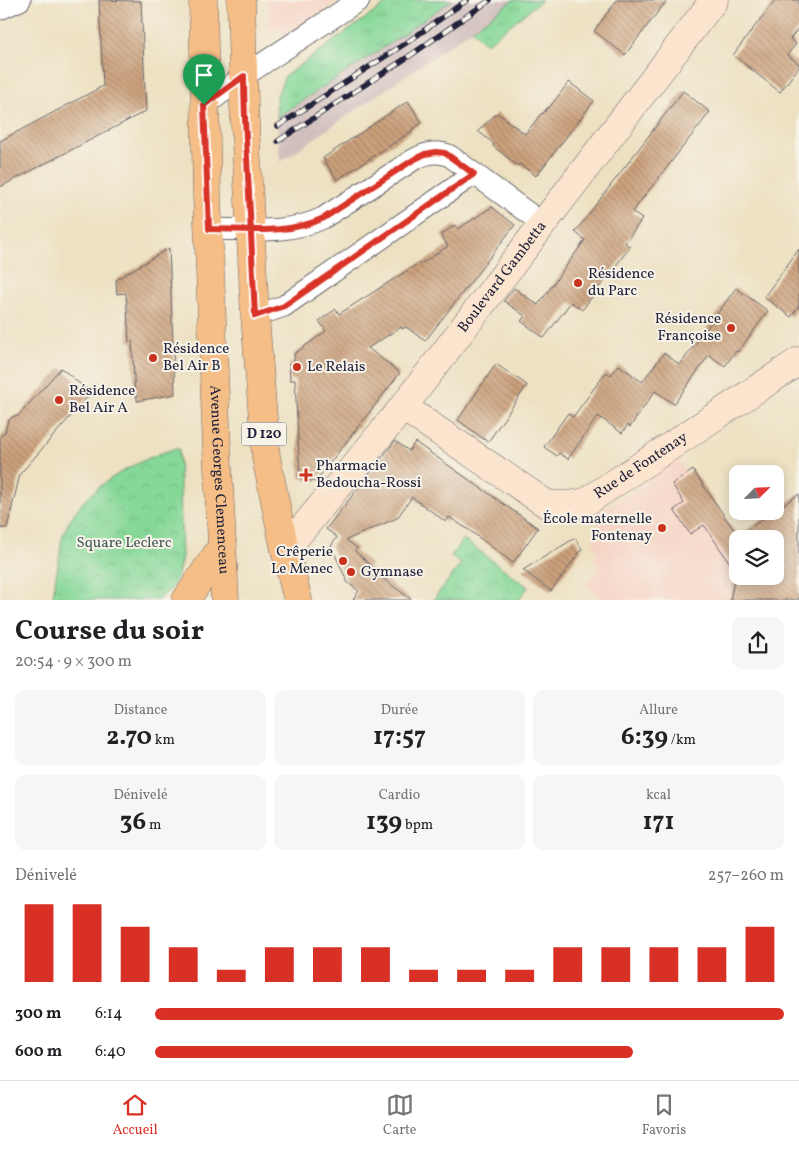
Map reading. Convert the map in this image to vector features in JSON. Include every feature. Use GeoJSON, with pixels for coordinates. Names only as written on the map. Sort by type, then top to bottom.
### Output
{"type":"FeatureCollection","features":[{"type":"Feature","properties":{"kind":"main road","name":"Avenue Georges Clemenceau"},"geometry":{"type":"LineString","coordinates":[[203,0],[204,105],[217,449],[225,600]]}},
{"type":"Feature","properties":{"kind":"main road","name":"D 120"},"geometry":{"type":"LineString","coordinates":[[241,0],[244,105],[255,316],[266,457],[298,600]]}},
{"type":"Feature","properties":{"kind":"main road"},"geometry":{"type":"LineString","coordinates":[[186,600],[223,545]]}},
{"type":"Feature","properties":{"kind":"main road"},"geometry":{"type":"LineString","coordinates":[[287,556],[313,600]]}},
{"type":"Feature","properties":{"kind":"street"},"geometry":{"type":"LineString","coordinates":[[0,9],[20,0]]}},
{"type":"Feature","properties":{"kind":"street"},"geometry":{"type":"LineString","coordinates":[[204,105],[244,76],[359,0]]}},
{"type":"Feature","properties":{"kind":"street","name":"Boulevard Gambetta"},"geometry":{"type":"LineString","coordinates":[[287,556],[714,0]]}},
{"type":"Feature","properties":{"kind":"street"},"geometry":{"type":"LineString","coordinates":[[209,229],[295,228],[311,224],[324,218],[413,160],[431,152],[445,153],[450,156],[543,224]]}},
{"type":"Feature","properties":{"kind":"street"},"geometry":{"type":"LineString","coordinates":[[255,316],[284,306],[474,174]]}},
{"type":"Feature","properties":{"kind":"street","name":"Rue de Fontenay"},"geometry":{"type":"LineString","coordinates":[[403,407],[548,505],[570,505],[586,502],[799,361]]}},
{"type":"Feature","properties":{"kind":"shaded area"},"geometry":{"type":"Polygon","coordinates":[[[267,0],[339,0],[289,35],[268,27],[267,0]]]}},
{"type":"Feature","properties":{"kind":"shaded area"},"geometry":{"type":"Polygon","coordinates":[[[452,0],[513,0],[280,162],[277,117],[389,44],[452,0]]]}},
{"type":"Feature","properties":{"kind":"shaded area","name":"École maternelle Fontenay"},"geometry":{"type":"Polygon","coordinates":[[[678,460],[729,539],[729,585],[750,585],[770,600],[600,600],[584,582],[600,572],[592,558],[598,554],[593,545],[595,539],[604,532],[594,517],[678,460]]]}},
{"type":"Feature","properties":{"kind":"green space"},"geometry":{"type":"Polygon","coordinates":[[[391,0],[452,0],[389,44],[277,117],[276,98],[285,76],[391,0]]]}},
{"type":"Feature","properties":{"kind":"green space"},"geometry":{"type":"Polygon","coordinates":[[[513,0],[542,0],[486,44],[472,30],[513,0]]]}},
{"type":"Feature","properties":{"kind":"green space","name":"Square Leclerc"},"geometry":{"type":"Polygon","coordinates":[[[173,449],[179,449],[182,556],[178,575],[172,588],[158,600],[77,600],[53,596],[63,535],[81,505],[108,480],[124,470],[173,449]]]}},
{"type":"Feature","properties":{"kind":"green space"},"geometry":{"type":"Polygon","coordinates":[[[463,539],[528,587],[519,600],[433,600],[461,564],[451,556],[463,539]]]}},
{"type":"Feature","properties":{"kind":"building"},"geometry":{"type":"Polygon","coordinates":[[[99,0],[141,1],[146,111],[0,187],[0,141],[103,86],[99,0]]]}},
{"type":"Feature","properties":{"kind":"building"},"geometry":{"type":"Polygon","coordinates":[[[617,0],[667,0],[625,55],[594,31],[617,0]]]}},
{"type":"Feature","properties":{"kind":"building"},"geometry":{"type":"Polygon","coordinates":[[[775,0],[799,0],[799,27],[790,39],[796,44],[787,55],[799,64],[799,67],[780,92],[733,55],[775,0]]]}},
{"type":"Feature","properties":{"kind":"building"},"geometry":{"type":"Polygon","coordinates":[[[569,82],[594,101],[536,176],[520,164],[518,166],[478,131],[497,113],[525,134],[542,113],[549,108],[569,82]]]}},
{"type":"Feature","properties":{"kind":"building"},"geometry":{"type":"Polygon","coordinates":[[[683,91],[710,112],[632,212],[642,219],[625,243],[630,247],[582,310],[571,302],[544,338],[521,321],[525,316],[504,301],[514,288],[538,305],[585,240],[575,232],[683,91]]]}},
{"type":"Feature","properties":{"kind":"building"},"geometry":{"type":"Polygon","coordinates":[[[408,101],[422,123],[337,180],[323,158],[408,101]]]}},
{"type":"Feature","properties":{"kind":"building"},"geometry":{"type":"Polygon","coordinates":[[[492,207],[515,225],[425,341],[406,327],[402,329],[401,327],[368,348],[400,373],[315,482],[300,478],[295,380],[290,380],[289,364],[294,363],[294,354],[326,331],[319,321],[336,309],[339,314],[419,263],[421,264],[448,246],[441,235],[455,225],[458,229],[492,207]]]}},
{"type":"Feature","properties":{"kind":"building","name":"Résidence Bel Air B"},"geometry":{"type":"Polygon","coordinates":[[[169,248],[175,394],[137,401],[137,396],[135,396],[132,341],[129,342],[126,293],[117,294],[116,280],[169,248]]]}},
{"type":"Feature","properties":{"kind":"building"},"geometry":{"type":"Polygon","coordinates":[[[799,249],[799,306],[791,317],[764,297],[799,249]]]}},
{"type":"Feature","properties":{"kind":"building"},"geometry":{"type":"Polygon","coordinates":[[[736,288],[768,311],[738,352],[736,351],[725,366],[709,355],[674,404],[655,391],[630,427],[628,425],[622,433],[598,416],[568,459],[559,453],[557,456],[544,447],[568,413],[573,417],[606,372],[611,375],[619,365],[642,382],[664,353],[680,365],[736,288]]]}},
{"type":"Feature","properties":{"kind":"building"},"geometry":{"type":"Polygon","coordinates":[[[496,364],[527,385],[488,442],[458,420],[496,364]]]}},
{"type":"Feature","properties":{"kind":"building"},"geometry":{"type":"Polygon","coordinates":[[[61,368],[91,393],[20,474],[7,528],[0,528],[0,437],[5,432],[8,421],[14,416],[18,416],[61,368]]]}},
{"type":"Feature","properties":{"kind":"building"},"geometry":{"type":"Polygon","coordinates":[[[395,441],[409,451],[415,442],[538,528],[513,563],[469,530],[449,517],[446,522],[412,497],[397,518],[346,540],[357,548],[355,551],[371,565],[369,568],[412,600],[353,600],[359,591],[348,583],[331,546],[337,537],[326,529],[395,441]]]}},
{"type":"Feature","properties":{"kind":"building"},"geometry":{"type":"Polygon","coordinates":[[[693,470],[734,530],[729,530],[729,562],[704,525],[690,534],[674,510],[684,503],[672,484],[693,470]]]}},
{"type":"Feature","properties":{"kind":"building"},"geometry":{"type":"Polygon","coordinates":[[[799,494],[799,600],[730,600],[733,585],[784,585],[784,530],[747,530],[761,520],[784,520],[784,504],[799,494]]]}},
{"type":"Feature","properties":{"kind":"building"},"geometry":{"type":"Polygon","coordinates":[[[575,538],[582,549],[551,591],[523,570],[575,538]]]}},
{"type":"Feature","properties":{"kind":"railway"},"geometry":{"type":"LineString","coordinates":[[278,126],[409,41],[467,0]]}},
{"type":"Feature","properties":{"kind":"railway"},"geometry":{"type":"LineString","coordinates":[[278,141],[411,55],[490,0]]}},
{"type":"Feature","properties":{"kind":"place","name":"Résidence du Parc"},"geometry":{"type":"Point","coordinates":[578,283]}},
{"type":"Feature","properties":{"kind":"place","name":"Résidence Françoise"},"geometry":{"type":"Point","coordinates":[731,328]}},
{"type":"Feature","properties":{"kind":"place","name":"Résidence Bel Air B"},"geometry":{"type":"Point","coordinates":[153,358]}},
{"type":"Feature","properties":{"kind":"place","name":"Le Relais"},"geometry":{"type":"Point","coordinates":[297,367]}},
{"type":"Feature","properties":{"kind":"place","name":"Résidence Bel Air A"},"geometry":{"type":"Point","coordinates":[59,400]}},
{"type":"Feature","properties":{"kind":"place","name":"Pharmacie Bedoucha-Rossi"},"geometry":{"type":"Point","coordinates":[306,475]}},
{"type":"Feature","properties":{"kind":"place","name":"École maternelle Fontenay"},"geometry":{"type":"Point","coordinates":[662,528]}},
{"type":"Feature","properties":{"kind":"place","name":"Crêperie Le Menec"},"geometry":{"type":"Point","coordinates":[343,561]}},
{"type":"Feature","properties":{"kind":"place","name":"Gymnase"},"geometry":{"type":"Point","coordinates":[351,572]}},
{"type":"Feature","properties":{"kind":"route"},"geometry":{"type":"LineString","coordinates":[[204,105],[209,229],[251,229],[279,230],[311,224],[324,218],[413,160],[431,152],[445,153],[474,174],[284,306],[255,316],[251,229],[244,105],[244,76],[204,105]]}}]}
